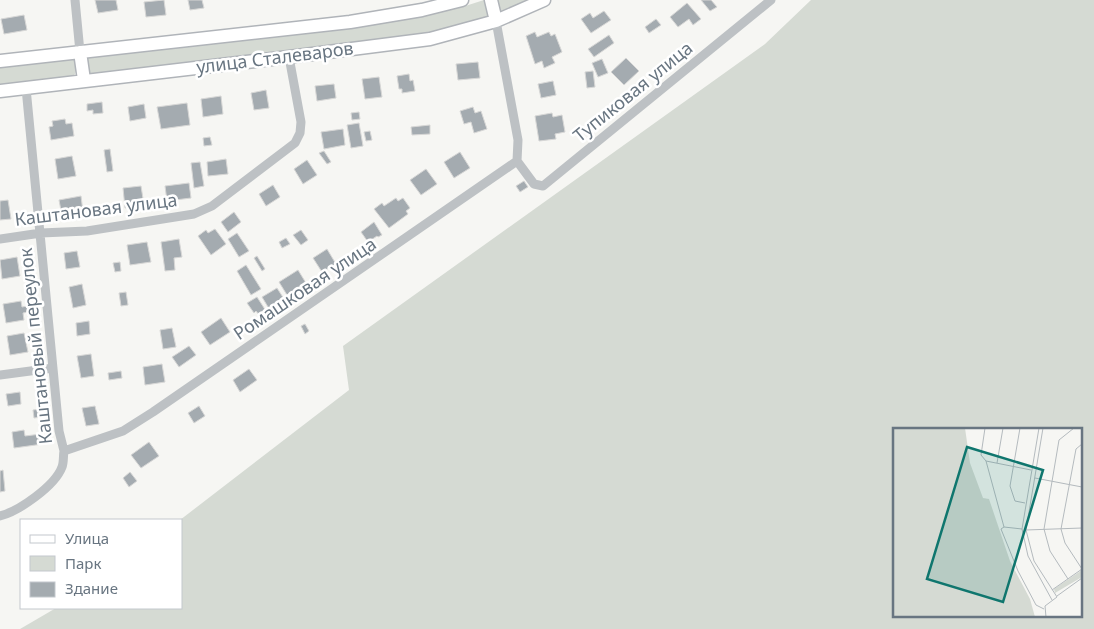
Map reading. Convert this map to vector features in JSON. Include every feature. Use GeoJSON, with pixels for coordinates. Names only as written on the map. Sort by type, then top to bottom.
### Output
{"type":"FeatureCollection","features":[{"type":"Feature","properties":{"kind":"main road","name":"улица Сталеваров"},"geometry":{"type":"LineString","coordinates":[[0,61],[350,22],[422,10],[462,0]]}},
{"type":"Feature","properties":{"kind":"main road"},"geometry":{"type":"LineString","coordinates":[[491,0],[496,21]]}},
{"type":"Feature","properties":{"kind":"main road","name":"улица Сталеваров"},"geometry":{"type":"LineString","coordinates":[[0,91],[430,39],[496,21],[544,0]]}},
{"type":"Feature","properties":{"kind":"main road"},"geometry":{"type":"LineString","coordinates":[[80,52],[84,80]]}},
{"type":"Feature","properties":{"kind":"street"},"geometry":{"type":"LineString","coordinates":[[75,0],[80,52]]}},
{"type":"Feature","properties":{"kind":"street","name":"Тупиковая улица"},"geometry":{"type":"LineString","coordinates":[[517,161],[534,184],[543,186],[771,0]]}},
{"type":"Feature","properties":{"kind":"street"},"geometry":{"type":"LineString","coordinates":[[496,21],[518,140],[517,161]]}},
{"type":"Feature","properties":{"kind":"street","name":"Каштановая улица"},"geometry":{"type":"LineString","coordinates":[[0,238],[41,233],[87,231],[174,218],[194,214],[212,206],[295,143],[300,133],[301,122],[289,57]]}},
{"type":"Feature","properties":{"kind":"street","name":"Каштановый переулок"},"geometry":{"type":"LineString","coordinates":[[26,88],[59,431],[64,451]]}},
{"type":"Feature","properties":{"kind":"street","name":"Ромашковая улица"},"geometry":{"type":"LineString","coordinates":[[64,451],[123,431],[153,412],[517,161]]}},
{"type":"Feature","properties":{"kind":"street"},"geometry":{"type":"LineString","coordinates":[[0,375],[53,368]]}},
{"type":"Feature","properties":{"kind":"street"},"geometry":{"type":"LineString","coordinates":[[0,516],[29,502],[50,485],[62,467],[64,451]]}},
{"type":"Feature","properties":{"kind":"green space"},"geometry":{"type":"Polygon","coordinates":[[[484,0],[489,2],[492,13],[488,17],[414,37],[93,74],[89,72],[87,58],[92,55],[413,17],[459,8],[484,0]]]}},
{"type":"Feature","properties":{"kind":"green space"},"geometry":{"type":"Polygon","coordinates":[[[495,0],[531,0],[502,12],[499,10],[495,0]]]}},
{"type":"Feature","properties":{"kind":"green space"},"geometry":{"type":"Polygon","coordinates":[[[811,0],[1094,0],[1094,629],[20,629],[54,609],[182,609],[181,519],[349,390],[343,346],[765,44],[811,0]]]}},
{"type":"Feature","properties":{"kind":"green space"},"geometry":{"type":"Polygon","coordinates":[[[74,59],[76,70],[72,77],[0,85],[0,66],[74,59]]]}},
{"type":"Feature","properties":{"kind":"building"},"geometry":{"type":"Polygon","coordinates":[[[95,0],[116,0],[118,10],[98,13],[95,0]]]}},
{"type":"Feature","properties":{"kind":"building"},"geometry":{"type":"Polygon","coordinates":[[[164,0],[166,15],[146,17],[144,2],[164,0]]]}},
{"type":"Feature","properties":{"kind":"building"},"geometry":{"type":"Polygon","coordinates":[[[188,0],[202,0],[204,8],[190,10],[188,0]]]}},
{"type":"Feature","properties":{"kind":"building"},"geometry":{"type":"Polygon","coordinates":[[[701,0],[711,0],[717,7],[710,11],[701,0]]]}},
{"type":"Feature","properties":{"kind":"building"},"geometry":{"type":"Polygon","coordinates":[[[687,3],[701,19],[693,25],[689,19],[678,27],[670,17],[687,3]]]}},
{"type":"Feature","properties":{"kind":"building"},"geometry":{"type":"Polygon","coordinates":[[[604,11],[611,20],[591,33],[581,19],[590,13],[593,18],[604,11]]]}},
{"type":"Feature","properties":{"kind":"building"},"geometry":{"type":"Polygon","coordinates":[[[24,15],[27,30],[4,34],[1,19],[24,15]]]}},
{"type":"Feature","properties":{"kind":"building"},"geometry":{"type":"Polygon","coordinates":[[[656,19],[661,25],[649,33],[645,27],[656,19]]]}},
{"type":"Feature","properties":{"kind":"building"},"geometry":{"type":"Polygon","coordinates":[[[535,32],[537,37],[549,32],[551,36],[555,34],[562,52],[552,57],[555,63],[544,68],[542,61],[535,64],[526,36],[535,32]]]}},
{"type":"Feature","properties":{"kind":"building"},"geometry":{"type":"Polygon","coordinates":[[[609,35],[614,43],[594,57],[588,49],[609,35]]]}},
{"type":"Feature","properties":{"kind":"building"},"geometry":{"type":"Polygon","coordinates":[[[626,58],[639,71],[624,85],[611,72],[626,58]]]}},
{"type":"Feature","properties":{"kind":"building"},"geometry":{"type":"Polygon","coordinates":[[[602,59],[608,73],[598,77],[592,63],[602,59]]]}},
{"type":"Feature","properties":{"kind":"building"},"geometry":{"type":"Polygon","coordinates":[[[478,62],[480,78],[458,80],[456,64],[478,62]]]}},
{"type":"Feature","properties":{"kind":"building"},"geometry":{"type":"Polygon","coordinates":[[[593,71],[595,87],[587,88],[585,72],[593,71]]]}},
{"type":"Feature","properties":{"kind":"building"},"geometry":{"type":"Polygon","coordinates":[[[409,74],[410,81],[413,80],[415,91],[402,93],[402,89],[399,89],[397,76],[409,74]]]}},
{"type":"Feature","properties":{"kind":"building"},"geometry":{"type":"Polygon","coordinates":[[[379,77],[382,97],[365,99],[362,79],[379,77]]]}},
{"type":"Feature","properties":{"kind":"building"},"geometry":{"type":"Polygon","coordinates":[[[553,81],[556,95],[541,98],[538,84],[553,81]]]}},
{"type":"Feature","properties":{"kind":"building"},"geometry":{"type":"Polygon","coordinates":[[[334,84],[336,98],[317,101],[315,86],[334,84]]]}},
{"type":"Feature","properties":{"kind":"building"},"geometry":{"type":"Polygon","coordinates":[[[266,90],[269,108],[254,110],[251,93],[266,90]]]}},
{"type":"Feature","properties":{"kind":"building"},"geometry":{"type":"Polygon","coordinates":[[[221,96],[223,114],[203,117],[201,99],[221,96]]]}},
{"type":"Feature","properties":{"kind":"building"},"geometry":{"type":"Polygon","coordinates":[[[102,102],[103,113],[93,114],[93,110],[87,111],[87,104],[102,102]]]}},
{"type":"Feature","properties":{"kind":"building"},"geometry":{"type":"Polygon","coordinates":[[[187,103],[190,125],[161,129],[157,107],[187,103]]]}},
{"type":"Feature","properties":{"kind":"building"},"geometry":{"type":"Polygon","coordinates":[[[144,104],[146,118],[130,121],[128,107],[144,104]]]}},
{"type":"Feature","properties":{"kind":"building"},"geometry":{"type":"Polygon","coordinates":[[[473,107],[475,113],[481,111],[487,129],[474,133],[471,122],[464,124],[460,111],[473,107]]]}},
{"type":"Feature","properties":{"kind":"building"},"geometry":{"type":"Polygon","coordinates":[[[359,112],[360,119],[352,120],[351,113],[359,112]]]}},
{"type":"Feature","properties":{"kind":"building"},"geometry":{"type":"Polygon","coordinates":[[[552,113],[553,117],[562,115],[565,132],[555,134],[556,139],[539,141],[535,116],[552,113]]]}},
{"type":"Feature","properties":{"kind":"building"},"geometry":{"type":"Polygon","coordinates":[[[65,119],[66,124],[72,123],[74,136],[51,140],[49,127],[53,126],[52,121],[65,119]]]}},
{"type":"Feature","properties":{"kind":"building"},"geometry":{"type":"Polygon","coordinates":[[[359,123],[363,146],[351,148],[347,125],[359,123]]]}},
{"type":"Feature","properties":{"kind":"building"},"geometry":{"type":"Polygon","coordinates":[[[430,125],[430,134],[412,135],[411,127],[430,125]]]}},
{"type":"Feature","properties":{"kind":"building"},"geometry":{"type":"Polygon","coordinates":[[[343,129],[345,145],[324,149],[321,132],[343,129]]]}},
{"type":"Feature","properties":{"kind":"building"},"geometry":{"type":"Polygon","coordinates":[[[370,131],[372,140],[366,141],[364,132],[370,131]]]}},
{"type":"Feature","properties":{"kind":"building"},"geometry":{"type":"Polygon","coordinates":[[[210,137],[212,145],[204,146],[203,138],[210,137]]]}},
{"type":"Feature","properties":{"kind":"building"},"geometry":{"type":"Polygon","coordinates":[[[110,149],[113,171],[107,172],[104,150],[110,149]]]}},
{"type":"Feature","properties":{"kind":"building"},"geometry":{"type":"Polygon","coordinates":[[[324,151],[331,162],[327,164],[319,153],[324,151]]]}},
{"type":"Feature","properties":{"kind":"building"},"geometry":{"type":"Polygon","coordinates":[[[460,152],[470,168],[454,178],[444,162],[460,152]]]}},
{"type":"Feature","properties":{"kind":"building"},"geometry":{"type":"Polygon","coordinates":[[[72,156],[76,176],[58,179],[55,159],[72,156]]]}},
{"type":"Feature","properties":{"kind":"building"},"geometry":{"type":"Polygon","coordinates":[[[226,159],[228,174],[208,176],[207,162],[226,159]]]}},
{"type":"Feature","properties":{"kind":"building"},"geometry":{"type":"Polygon","coordinates":[[[307,160],[317,175],[303,184],[294,169],[307,160]]]}},
{"type":"Feature","properties":{"kind":"building"},"geometry":{"type":"Polygon","coordinates":[[[200,162],[204,186],[194,188],[191,163],[200,162]]]}},
{"type":"Feature","properties":{"kind":"building"},"geometry":{"type":"Polygon","coordinates":[[[426,169],[437,184],[421,195],[410,180],[426,169]]]}},
{"type":"Feature","properties":{"kind":"building"},"geometry":{"type":"Polygon","coordinates":[[[524,181],[528,187],[520,192],[516,186],[524,181]]]}},
{"type":"Feature","properties":{"kind":"building"},"geometry":{"type":"Polygon","coordinates":[[[189,183],[191,198],[167,201],[165,186],[189,183]]]}},
{"type":"Feature","properties":{"kind":"building"},"geometry":{"type":"Polygon","coordinates":[[[273,185],[280,197],[266,206],[259,194],[273,185]]]}},
{"type":"Feature","properties":{"kind":"building"},"geometry":{"type":"Polygon","coordinates":[[[141,186],[144,205],[125,208],[123,188],[141,186]]]}},
{"type":"Feature","properties":{"kind":"building"},"geometry":{"type":"Polygon","coordinates":[[[81,196],[83,212],[62,216],[59,200],[81,196]]]}},
{"type":"Feature","properties":{"kind":"building"},"geometry":{"type":"Polygon","coordinates":[[[396,198],[398,201],[403,198],[410,208],[406,211],[408,214],[389,228],[374,209],[382,203],[384,206],[396,198]]]}},
{"type":"Feature","properties":{"kind":"building"},"geometry":{"type":"Polygon","coordinates":[[[8,200],[11,219],[0,220],[0,201],[8,200]]]}},
{"type":"Feature","properties":{"kind":"building"},"geometry":{"type":"Polygon","coordinates":[[[234,212],[241,222],[228,232],[221,222],[234,212]]]}},
{"type":"Feature","properties":{"kind":"building"},"geometry":{"type":"Polygon","coordinates":[[[374,222],[382,235],[368,242],[361,232],[374,222]]]}},
{"type":"Feature","properties":{"kind":"building"},"geometry":{"type":"Polygon","coordinates":[[[215,229],[226,244],[211,255],[198,236],[206,230],[208,233],[215,229]]]}},
{"type":"Feature","properties":{"kind":"building"},"geometry":{"type":"Polygon","coordinates":[[[301,230],[308,240],[301,245],[293,235],[301,230]]]}},
{"type":"Feature","properties":{"kind":"building"},"geometry":{"type":"Polygon","coordinates":[[[237,233],[249,251],[239,257],[228,239],[237,233]]]}},
{"type":"Feature","properties":{"kind":"building"},"geometry":{"type":"Polygon","coordinates":[[[286,238],[290,244],[282,248],[279,242],[286,238]]]}},
{"type":"Feature","properties":{"kind":"building"},"geometry":{"type":"Polygon","coordinates":[[[179,239],[182,257],[174,258],[175,270],[165,271],[161,242],[179,239]]]}},
{"type":"Feature","properties":{"kind":"building"},"geometry":{"type":"Polygon","coordinates":[[[147,242],[151,262],[130,265],[127,245],[147,242]]]}},
{"type":"Feature","properties":{"kind":"building"},"geometry":{"type":"Polygon","coordinates":[[[327,249],[336,264],[322,272],[313,258],[327,249]]]}},
{"type":"Feature","properties":{"kind":"building"},"geometry":{"type":"Polygon","coordinates":[[[77,251],[80,267],[66,269],[64,253],[77,251]]]}},
{"type":"Feature","properties":{"kind":"building"},"geometry":{"type":"Polygon","coordinates":[[[257,256],[265,269],[262,271],[254,258],[257,256]]]}},
{"type":"Feature","properties":{"kind":"building"},"geometry":{"type":"Polygon","coordinates":[[[17,257],[20,276],[2,279],[0,260],[17,257]]]}},
{"type":"Feature","properties":{"kind":"building"},"geometry":{"type":"Polygon","coordinates":[[[120,262],[121,271],[115,272],[113,263],[120,262]]]}},
{"type":"Feature","properties":{"kind":"building"},"geometry":{"type":"Polygon","coordinates":[[[246,265],[261,289],[251,295],[237,271],[246,265]]]}},
{"type":"Feature","properties":{"kind":"building"},"geometry":{"type":"Polygon","coordinates":[[[298,270],[306,283],[287,295],[279,282],[298,270]]]}},
{"type":"Feature","properties":{"kind":"building"},"geometry":{"type":"Polygon","coordinates":[[[82,284],[86,305],[73,308],[69,287],[82,284]]]}},
{"type":"Feature","properties":{"kind":"building"},"geometry":{"type":"Polygon","coordinates":[[[277,288],[286,302],[271,312],[262,297],[277,288]]]}},
{"type":"Feature","properties":{"kind":"building"},"geometry":{"type":"Polygon","coordinates":[[[126,292],[128,305],[121,306],[119,293],[126,292]]]}},
{"type":"Feature","properties":{"kind":"building"},"geometry":{"type":"Polygon","coordinates":[[[257,297],[266,311],[259,315],[256,311],[254,313],[247,303],[257,297]]]}},
{"type":"Feature","properties":{"kind":"building"},"geometry":{"type":"Polygon","coordinates":[[[21,301],[22,307],[27,306],[28,312],[23,313],[24,320],[6,323],[3,304],[21,301]]]}},
{"type":"Feature","properties":{"kind":"building"},"geometry":{"type":"Polygon","coordinates":[[[221,318],[230,332],[210,345],[201,332],[221,318]]]}},
{"type":"Feature","properties":{"kind":"building"},"geometry":{"type":"Polygon","coordinates":[[[89,321],[90,334],[77,336],[76,323],[89,321]]]}},
{"type":"Feature","properties":{"kind":"building"},"geometry":{"type":"Polygon","coordinates":[[[305,324],[309,331],[305,334],[301,326],[305,324]]]}},
{"type":"Feature","properties":{"kind":"building"},"geometry":{"type":"Polygon","coordinates":[[[172,328],[176,347],[163,349],[160,330],[172,328]]]}},
{"type":"Feature","properties":{"kind":"building"},"geometry":{"type":"Polygon","coordinates":[[[24,333],[28,352],[10,355],[7,336],[24,333]]]}},
{"type":"Feature","properties":{"kind":"building"},"geometry":{"type":"Polygon","coordinates":[[[189,346],[196,355],[179,367],[172,357],[189,346]]]}},
{"type":"Feature","properties":{"kind":"building"},"geometry":{"type":"Polygon","coordinates":[[[91,354],[94,376],[81,378],[77,356],[91,354]]]}},
{"type":"Feature","properties":{"kind":"building"},"geometry":{"type":"Polygon","coordinates":[[[162,364],[165,382],[145,385],[143,367],[162,364]]]}},
{"type":"Feature","properties":{"kind":"building"},"geometry":{"type":"Polygon","coordinates":[[[249,369],[257,380],[240,392],[233,380],[249,369]]]}},
{"type":"Feature","properties":{"kind":"building"},"geometry":{"type":"Polygon","coordinates":[[[121,371],[122,378],[109,380],[108,373],[121,371]]]}},
{"type":"Feature","properties":{"kind":"building"},"geometry":{"type":"Polygon","coordinates":[[[20,392],[21,404],[8,406],[6,394],[20,392]]]}},
{"type":"Feature","properties":{"kind":"building"},"geometry":{"type":"Polygon","coordinates":[[[95,406],[99,424],[86,426],[82,408],[95,406]]]}},
{"type":"Feature","properties":{"kind":"building"},"geometry":{"type":"Polygon","coordinates":[[[199,406],[205,416],[194,423],[188,413],[199,406]]]}},
{"type":"Feature","properties":{"kind":"building"},"geometry":{"type":"Polygon","coordinates":[[[40,409],[41,417],[34,418],[33,410],[40,409]]]}},
{"type":"Feature","properties":{"kind":"building"},"geometry":{"type":"Polygon","coordinates":[[[24,430],[25,436],[41,434],[43,444],[14,448],[12,432],[24,430]]]}},
{"type":"Feature","properties":{"kind":"building"},"geometry":{"type":"Polygon","coordinates":[[[149,442],[159,456],[141,468],[131,455],[149,442]]]}},
{"type":"Feature","properties":{"kind":"building"},"geometry":{"type":"Polygon","coordinates":[[[3,470],[5,491],[0,492],[0,471],[3,470]]]}},
{"type":"Feature","properties":{"kind":"building"},"geometry":{"type":"Polygon","coordinates":[[[130,472],[137,481],[129,487],[123,478],[130,472]]]}}]}
